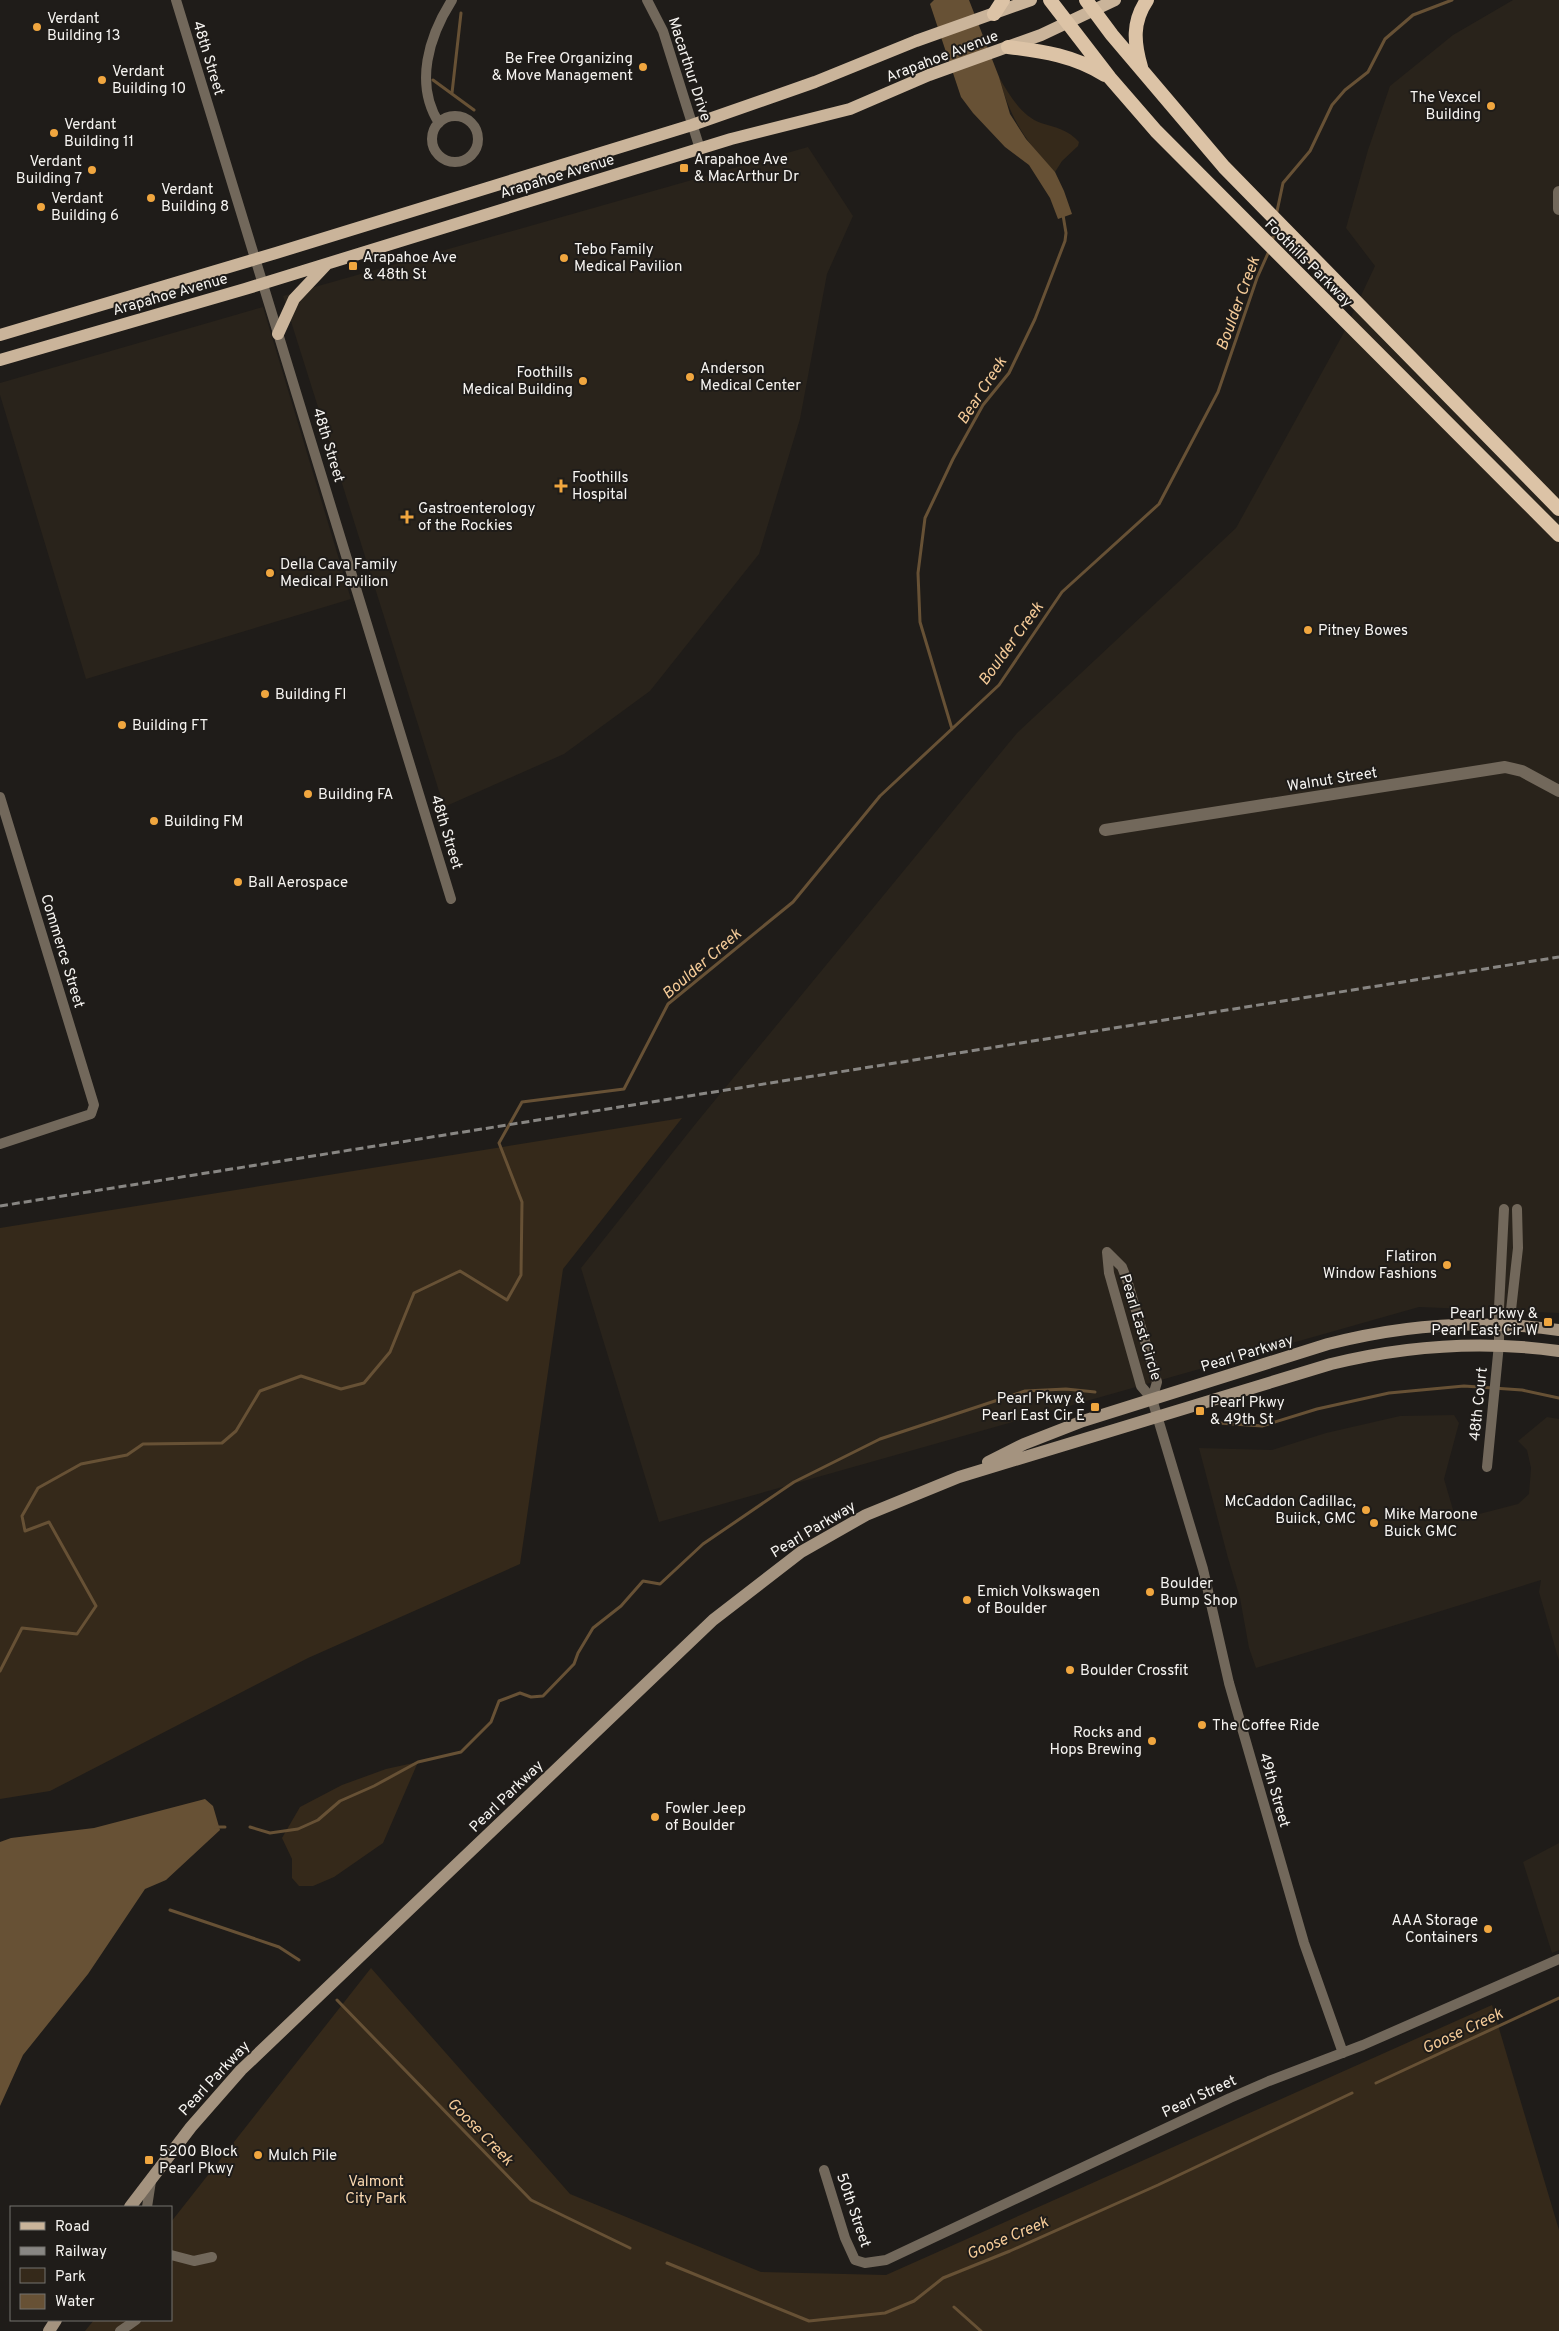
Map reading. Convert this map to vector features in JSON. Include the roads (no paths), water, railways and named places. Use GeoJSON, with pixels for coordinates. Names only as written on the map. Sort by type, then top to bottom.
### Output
{"type":"FeatureCollection","features":[{"type":"Feature","properties":{"kind":"highway"},"geometry":{"type":"LineString","coordinates":[[994,14],[1002,0]]}},
{"type":"Feature","properties":{"kind":"highway","name":"Foothills Parkway"},"geometry":{"type":"LineString","coordinates":[[1050,0],[1110,78],[1156,131],[1559,535]]}},
{"type":"Feature","properties":{"kind":"highway"},"geometry":{"type":"LineString","coordinates":[[1142,70],[1135,44],[1135,29],[1138,15],[1146,0]]}},
{"type":"Feature","properties":{"kind":"highway","name":"Foothills Parkway"},"geometry":{"type":"LineString","coordinates":[[1089,5],[1224,167],[1559,509]]}},
{"type":"Feature","properties":{"kind":"highway"},"geometry":{"type":"LineString","coordinates":[[1008,47],[1059,54],[1085,64],[1110,78]]}},
{"type":"Feature","properties":{"kind":"main road","name":"Arapahoe Avenue"},"geometry":{"type":"LineString","coordinates":[[0,334],[256,259],[692,125],[834,75],[937,34],[1031,0]]}},
{"type":"Feature","properties":{"kind":"main road","name":"Arapahoe Avenue"},"geometry":{"type":"LineString","coordinates":[[0,360],[263,284],[756,132],[844,111],[1067,22],[1089,5],[1115,0]]}},
{"type":"Feature","properties":{"kind":"main road"},"geometry":{"type":"LineString","coordinates":[[278,334],[294,299],[327,264]]}},
{"type":"Feature","properties":{"kind":"main road","name":"Pearl Parkway"},"geometry":{"type":"LineString","coordinates":[[959,1477],[1040,1437],[1152,1399],[1328,1344],[1364,1335],[1438,1325],[1501,1323],[1559,1330]]}},
{"type":"Feature","properties":{"kind":"main road","name":"Pearl Parkway"},"geometry":{"type":"LineString","coordinates":[[131,2206],[207,2107],[241,2070],[713,1620],[773,1572],[837,1531],[895,1502],[959,1477],[1332,1364],[1366,1356],[1440,1345],[1500,1344],[1559,1351]]}},
{"type":"Feature","properties":{"kind":"street","name":"48th Street"},"geometry":{"type":"LineString","coordinates":[[176,0],[451,899]]}},
{"type":"Feature","properties":{"kind":"street"},"geometry":{"type":"LineString","coordinates":[[439,123],[433,114],[426,90],[427,59],[434,35],[452,0]]}},
{"type":"Feature","properties":{"kind":"street","name":"Macarthur Drive"},"geometry":{"type":"LineString","coordinates":[[647,0],[663,31],[700,149]]}},
{"type":"Feature","properties":{"kind":"street"},"geometry":{"type":"LineString","coordinates":[[457,116],[470,122],[478,136],[475,150],[470,156],[456,162],[449,161],[437,153],[432,141],[433,134],[439,123],[450,117],[457,116]]}},
{"type":"Feature","properties":{"kind":"street"},"geometry":{"type":"LineString","coordinates":[[1559,192],[1559,209]]}},
{"type":"Feature","properties":{"kind":"street","name":"Walnut Street"},"geometry":{"type":"LineString","coordinates":[[1105,830],[1505,767],[1522,771],[1559,791]]}},
{"type":"Feature","properties":{"kind":"street","name":"Commerce Street"},"geometry":{"type":"LineString","coordinates":[[0,797],[94,1104],[90,1114],[0,1144]]}},
{"type":"Feature","properties":{"kind":"street"},"geometry":{"type":"LineString","coordinates":[[1501,1323],[1499,1308],[1504,1209]]}},
{"type":"Feature","properties":{"kind":"street"},"geometry":{"type":"LineString","coordinates":[[1501,1323],[1511,1310],[1513,1298],[1518,1248],[1517,1209]]}},
{"type":"Feature","properties":{"kind":"street","name":"Pearl East Circle"},"geometry":{"type":"LineString","coordinates":[[1107,1252],[1122,1267],[1136,1308],[1157,1382],[1152,1399],[1141,1386],[1109,1273],[1107,1252]]}},
{"type":"Feature","properties":{"kind":"street","name":"48th Court"},"geometry":{"type":"LineString","coordinates":[[1487,1467],[1501,1323]]}},
{"type":"Feature","properties":{"kind":"street","name":"49th Street"},"geometry":{"type":"LineString","coordinates":[[1152,1399],[1203,1569],[1229,1682],[1304,1943],[1343,2053]]}},
{"type":"Feature","properties":{"kind":"street","name":"Pearl Street"},"geometry":{"type":"LineString","coordinates":[[855,2260],[864,2263],[886,2260],[1230,2098],[1343,2053],[1559,1959]]}},
{"type":"Feature","properties":{"kind":"street","name":"50th Street"},"geometry":{"type":"LineString","coordinates":[[824,2170],[845,2238],[855,2260]]}},
{"type":"Feature","properties":{"kind":"street"},"geometry":{"type":"LineString","coordinates":[[147,2206],[152,2176]]}},
{"type":"Feature","properties":{"kind":"street"},"geometry":{"type":"LineString","coordinates":[[172,2258],[194,2261],[212,2256]]}},
{"type":"Feature","properties":{"kind":"street"},"geometry":{"type":"LineString","coordinates":[[120,2331],[135,2321]]}},
{"type":"Feature","properties":{"kind":"water"},"geometry":{"type":"Polygon","coordinates":[[[934,0],[969,0],[999,77],[1010,114],[1026,139],[1055,172],[1072,214],[1058,219],[1050,198],[1029,165],[1005,147],[973,113],[961,97],[930,4],[934,0]]]}},
{"type":"Feature","properties":{"kind":"water"},"geometry":{"type":"Polygon","coordinates":[[[205,1799],[213,1806],[220,1830],[166,1880],[145,1889],[88,1974],[23,2055],[0,2106],[0,1842],[11,1838],[94,1828],[205,1799]]]}},
{"type":"Feature","properties":{"kind":"waterway","name":"Boulder Creek"},"geometry":{"type":"LineString","coordinates":[[1276,216],[1283,183],[1310,151],[1332,105],[1345,90],[1368,72],[1385,39],[1413,15],[1452,0]]}},
{"type":"Feature","properties":{"kind":"waterway"},"geometry":{"type":"LineString","coordinates":[[452,93],[461,13]]}},
{"type":"Feature","properties":{"kind":"waterway"},"geometry":{"type":"LineString","coordinates":[[433,80],[474,110]]}},
{"type":"Feature","properties":{"kind":"waterway","name":"Bear Creek"},"geometry":{"type":"LineString","coordinates":[[952,729],[920,622],[918,573],[925,518],[953,459],[983,405],[1009,373],[1035,319],[1065,241],[1066,233],[1063,215]]}},
{"type":"Feature","properties":{"kind":"waterway","name":"Boulder Creek"},"geometry":{"type":"LineString","coordinates":[[1272,243],[1275,227]]}},
{"type":"Feature","properties":{"kind":"waterway","name":"Boulder Creek"},"geometry":{"type":"LineString","coordinates":[[0,1671],[22,1628],[77,1634],[96,1606],[49,1522],[25,1531],[22,1516],[38,1488],[81,1464],[127,1455],[143,1444],[222,1443],[236,1431],[260,1391],[301,1376],[341,1389],[364,1383],[390,1352],[414,1293],[460,1271],[507,1300],[521,1275],[522,1202],[499,1143],[522,1102],[624,1089],[668,1004],[793,902],[880,796],[999,685],[1062,592],[1159,504],[1218,392],[1257,278],[1269,251]]}},
{"type":"Feature","properties":{"kind":"waterway"},"geometry":{"type":"LineString","coordinates":[[1219,1423],[1262,1426],[1317,1409],[1389,1393],[1464,1386],[1522,1390],[1559,1398]]}},
{"type":"Feature","properties":{"kind":"waterway"},"geometry":{"type":"LineString","coordinates":[[250,1827],[270,1833],[298,1829],[318,1820],[340,1801],[374,1786],[418,1762],[461,1752],[491,1722],[499,1701],[520,1693],[531,1697],[543,1696],[574,1664],[578,1653],[593,1628],[621,1606],[643,1581],[660,1584],[703,1544],[794,1482],[880,1439],[1025,1391],[1066,1389],[1095,1392]]}},
{"type":"Feature","properties":{"kind":"waterway"},"geometry":{"type":"LineString","coordinates":[[216,1827],[225,1827]]}},
{"type":"Feature","properties":{"kind":"waterway","name":"Goose Creek"},"geometry":{"type":"LineString","coordinates":[[170,1910],[279,1947],[299,1960]]}},
{"type":"Feature","properties":{"kind":"waterway","name":"Goose Creek"},"geometry":{"type":"LineString","coordinates":[[1376,2083],[1559,1998]]}},
{"type":"Feature","properties":{"kind":"waterway","name":"Goose Creek"},"geometry":{"type":"LineString","coordinates":[[337,2000],[531,2200],[630,2248]]}},
{"type":"Feature","properties":{"kind":"waterway","name":"Goose Creek"},"geometry":{"type":"LineString","coordinates":[[667,2263],[809,2321],[885,2313],[914,2301],[943,2278],[1010,2251],[1158,2185],[1352,2093]]}},
{"type":"Feature","properties":{"kind":"waterway"},"geometry":{"type":"LineString","coordinates":[[954,2307],[981,2331]]}},
{"type":"Feature","properties":{"kind":"railway"},"geometry":{"type":"LineString","coordinates":[[0,1206],[1559,957]]}},
{"type":"Feature","properties":{"kind":"place","name":"Verdant Building 13"},"geometry":{"type":"Point","coordinates":[37,27]}},
{"type":"Feature","properties":{"kind":"place","name":"Be Free Organizing & Move Management"},"geometry":{"type":"Point","coordinates":[643,67]}},
{"type":"Feature","properties":{"kind":"place","name":"Verdant Building 10"},"geometry":{"type":"Point","coordinates":[102,80]}},
{"type":"Feature","properties":{"kind":"place","name":"The Vexcel Building"},"geometry":{"type":"Point","coordinates":[1491,106]}},
{"type":"Feature","properties":{"kind":"place","name":"Verdant Building 11"},"geometry":{"type":"Point","coordinates":[54,133]}},
{"type":"Feature","properties":{"kind":"place","name":"Arapahoe Ave & MacArthur Dr"},"geometry":{"type":"Point","coordinates":[684,168]}},
{"type":"Feature","properties":{"kind":"place","name":"Verdant Building 7"},"geometry":{"type":"Point","coordinates":[92,170]}},
{"type":"Feature","properties":{"kind":"place","name":"Verdant Building 8"},"geometry":{"type":"Point","coordinates":[151,198]}},
{"type":"Feature","properties":{"kind":"place","name":"Verdant Building 6"},"geometry":{"type":"Point","coordinates":[41,207]}},
{"type":"Feature","properties":{"kind":"place","name":"Tebo Family Medical Pavilion"},"geometry":{"type":"Point","coordinates":[564,258]}},
{"type":"Feature","properties":{"kind":"place","name":"Arapahoe Ave & 48th St"},"geometry":{"type":"Point","coordinates":[353,266]}},
{"type":"Feature","properties":{"kind":"place","name":"Anderson Medical Center"},"geometry":{"type":"Point","coordinates":[690,377]}},
{"type":"Feature","properties":{"kind":"place","name":"Foothills Medical Building"},"geometry":{"type":"Point","coordinates":[583,381]}},
{"type":"Feature","properties":{"kind":"place","name":"Foothills Hospital"},"geometry":{"type":"Point","coordinates":[561,486]}},
{"type":"Feature","properties":{"kind":"place","name":"Gastroenterology of the Rockies"},"geometry":{"type":"Point","coordinates":[407,517]}},
{"type":"Feature","properties":{"kind":"place","name":"Della Cava Family Medical Pavilion"},"geometry":{"type":"Point","coordinates":[270,573]}},
{"type":"Feature","properties":{"kind":"place","name":"Pitney Bowes"},"geometry":{"type":"Point","coordinates":[1308,630]}},
{"type":"Feature","properties":{"kind":"place","name":"Building FI"},"geometry":{"type":"Point","coordinates":[265,694]}},
{"type":"Feature","properties":{"kind":"place","name":"Building FT"},"geometry":{"type":"Point","coordinates":[122,725]}},
{"type":"Feature","properties":{"kind":"place","name":"Building FA"},"geometry":{"type":"Point","coordinates":[308,794]}},
{"type":"Feature","properties":{"kind":"place","name":"Building FM"},"geometry":{"type":"Point","coordinates":[154,821]}},
{"type":"Feature","properties":{"kind":"place","name":"Ball Aerospace"},"geometry":{"type":"Point","coordinates":[238,882]}},
{"type":"Feature","properties":{"kind":"place","name":"Flatiron Window Fashions"},"geometry":{"type":"Point","coordinates":[1447,1265]}},
{"type":"Feature","properties":{"kind":"place","name":"Pearl Pkwy & Pearl East Cir W"},"geometry":{"type":"Point","coordinates":[1548,1322]}},
{"type":"Feature","properties":{"kind":"place","name":"Pearl Pkwy & Pearl East Cir E"},"geometry":{"type":"Point","coordinates":[1095,1407]}},
{"type":"Feature","properties":{"kind":"place","name":"Pearl Pkwy & 49th St"},"geometry":{"type":"Point","coordinates":[1200,1411]}},
{"type":"Feature","properties":{"kind":"place","name":"McCaddon Cadillac, Buiick, GMC"},"geometry":{"type":"Point","coordinates":[1366,1510]}},
{"type":"Feature","properties":{"kind":"place","name":"Mike Maroone Buick GMC"},"geometry":{"type":"Point","coordinates":[1374,1523]}},
{"type":"Feature","properties":{"kind":"place","name":"Boulder Bump Shop"},"geometry":{"type":"Point","coordinates":[1150,1592]}},
{"type":"Feature","properties":{"kind":"place","name":"Emich Volkswagen of Boulder"},"geometry":{"type":"Point","coordinates":[967,1600]}},
{"type":"Feature","properties":{"kind":"place","name":"Boulder Crossfit"},"geometry":{"type":"Point","coordinates":[1070,1670]}},
{"type":"Feature","properties":{"kind":"place","name":"The Coffee Ride"},"geometry":{"type":"Point","coordinates":[1202,1725]}},
{"type":"Feature","properties":{"kind":"place","name":"Rocks and Hops Brewing"},"geometry":{"type":"Point","coordinates":[1152,1741]}},
{"type":"Feature","properties":{"kind":"place","name":"Fowler Jeep of Boulder"},"geometry":{"type":"Point","coordinates":[655,1817]}},
{"type":"Feature","properties":{"kind":"place","name":"AAA Storage Containers"},"geometry":{"type":"Point","coordinates":[1488,1929]}},
{"type":"Feature","properties":{"kind":"place","name":"Mulch Pile"},"geometry":{"type":"Point","coordinates":[258,2155]}},
{"type":"Feature","properties":{"kind":"place","name":"5200 Block Pearl Pkwy"},"geometry":{"type":"Point","coordinates":[149,2160]}},
{"type":"Feature","properties":{"kind":"park label","name":"Valmont City Park"},"geometry":{"type":"Point","coordinates":[376,2190]}}]}
